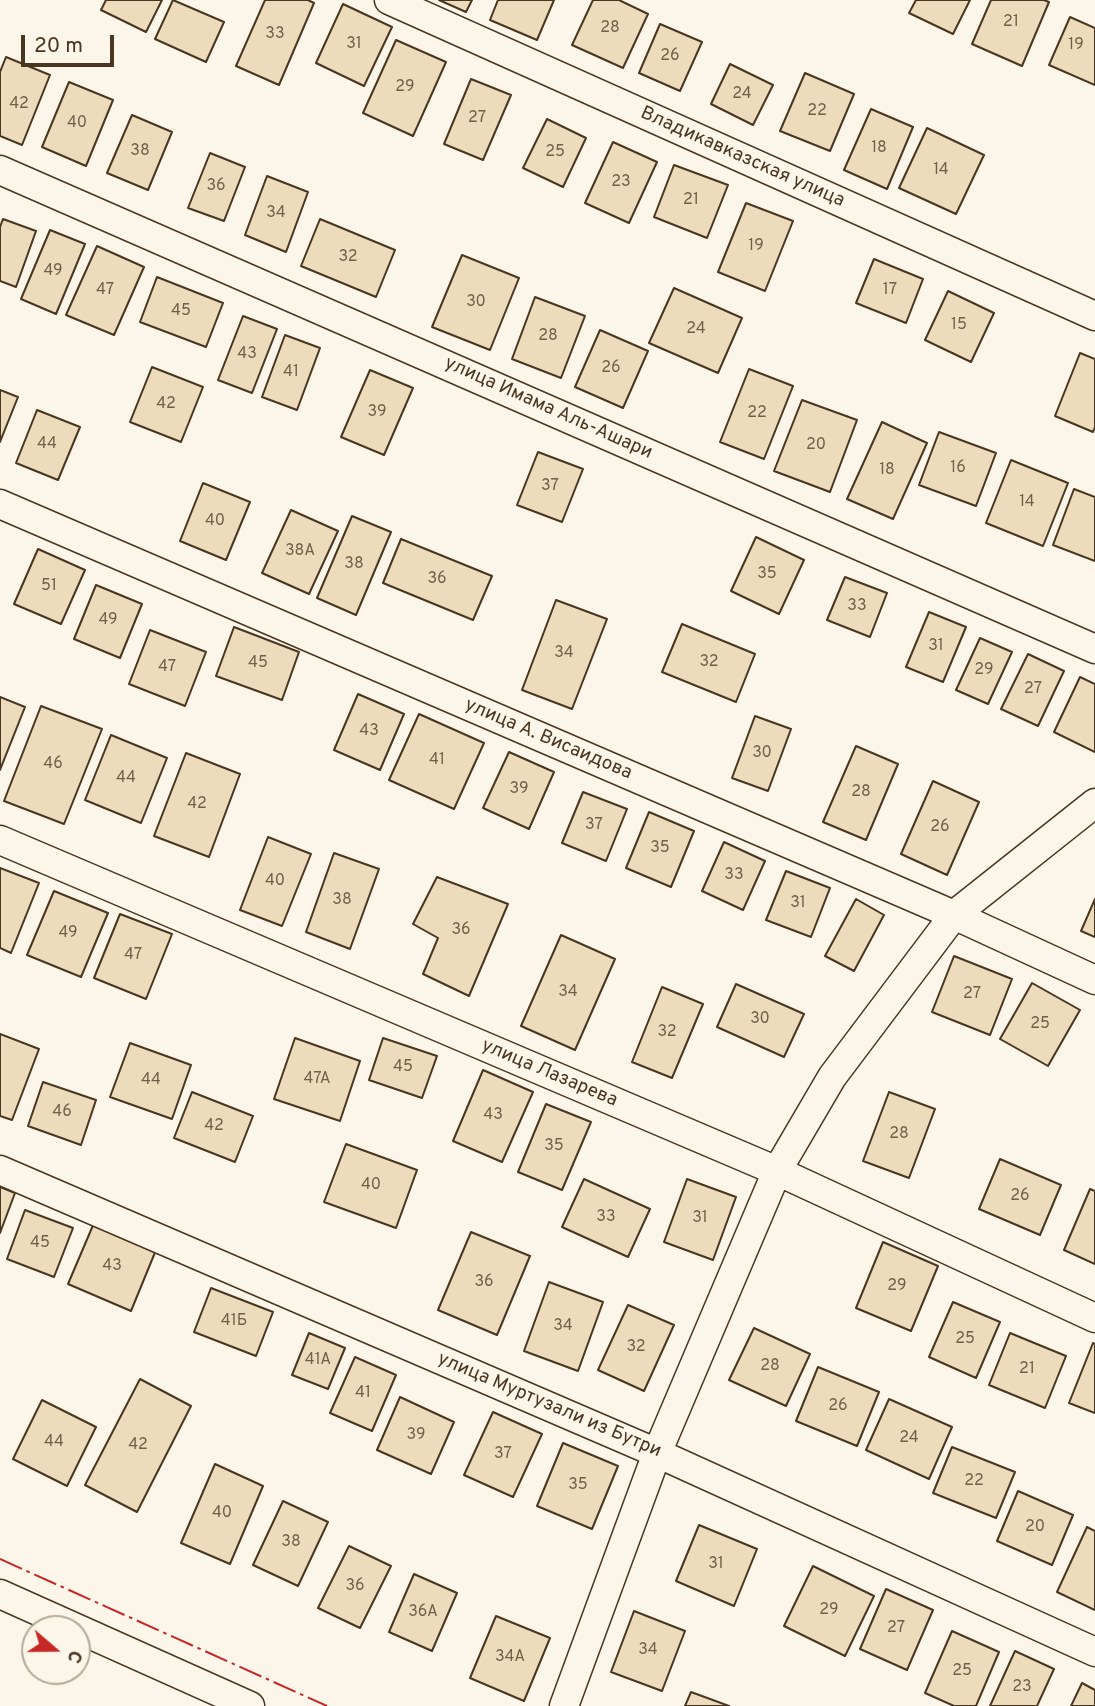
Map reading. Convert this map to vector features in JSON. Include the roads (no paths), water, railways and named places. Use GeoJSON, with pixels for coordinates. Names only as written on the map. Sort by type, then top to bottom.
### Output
{"type":"FeatureCollection","features":[{"type":"Feature","properties":{"kind":"street","name":"Владикавказская улица"},"geometry":{"type":"LineString","coordinates":[[389,0],[1095,316]]}},
{"type":"Feature","properties":{"kind":"street","name":"улица Имама Аль-Ашари"},"geometry":{"type":"LineString","coordinates":[[0,170],[1095,649]]}},
{"type":"Feature","properties":{"kind":"street","name":"улица А. Висаидова"},"geometry":{"type":"LineString","coordinates":[[0,505],[954,915],[1095,979]]}},
{"type":"Feature","properties":{"kind":"street"},"geometry":{"type":"LineString","coordinates":[[564,1706],[657,1452],[776,1171],[832,1077],[954,915],[1095,803]]}},
{"type":"Feature","properties":{"kind":"street","name":"улица Лазарева"},"geometry":{"type":"LineString","coordinates":[[0,839],[776,1171],[1095,1318]]}},
{"type":"Feature","properties":{"kind":"street","name":"улица Муртузали из Бутри"},"geometry":{"type":"LineString","coordinates":[[0,1170],[657,1452],[1095,1652]]}},
{"type":"Feature","properties":{"kind":"street"},"geometry":{"type":"LineString","coordinates":[[0,1594],[250,1706]]}}]}
